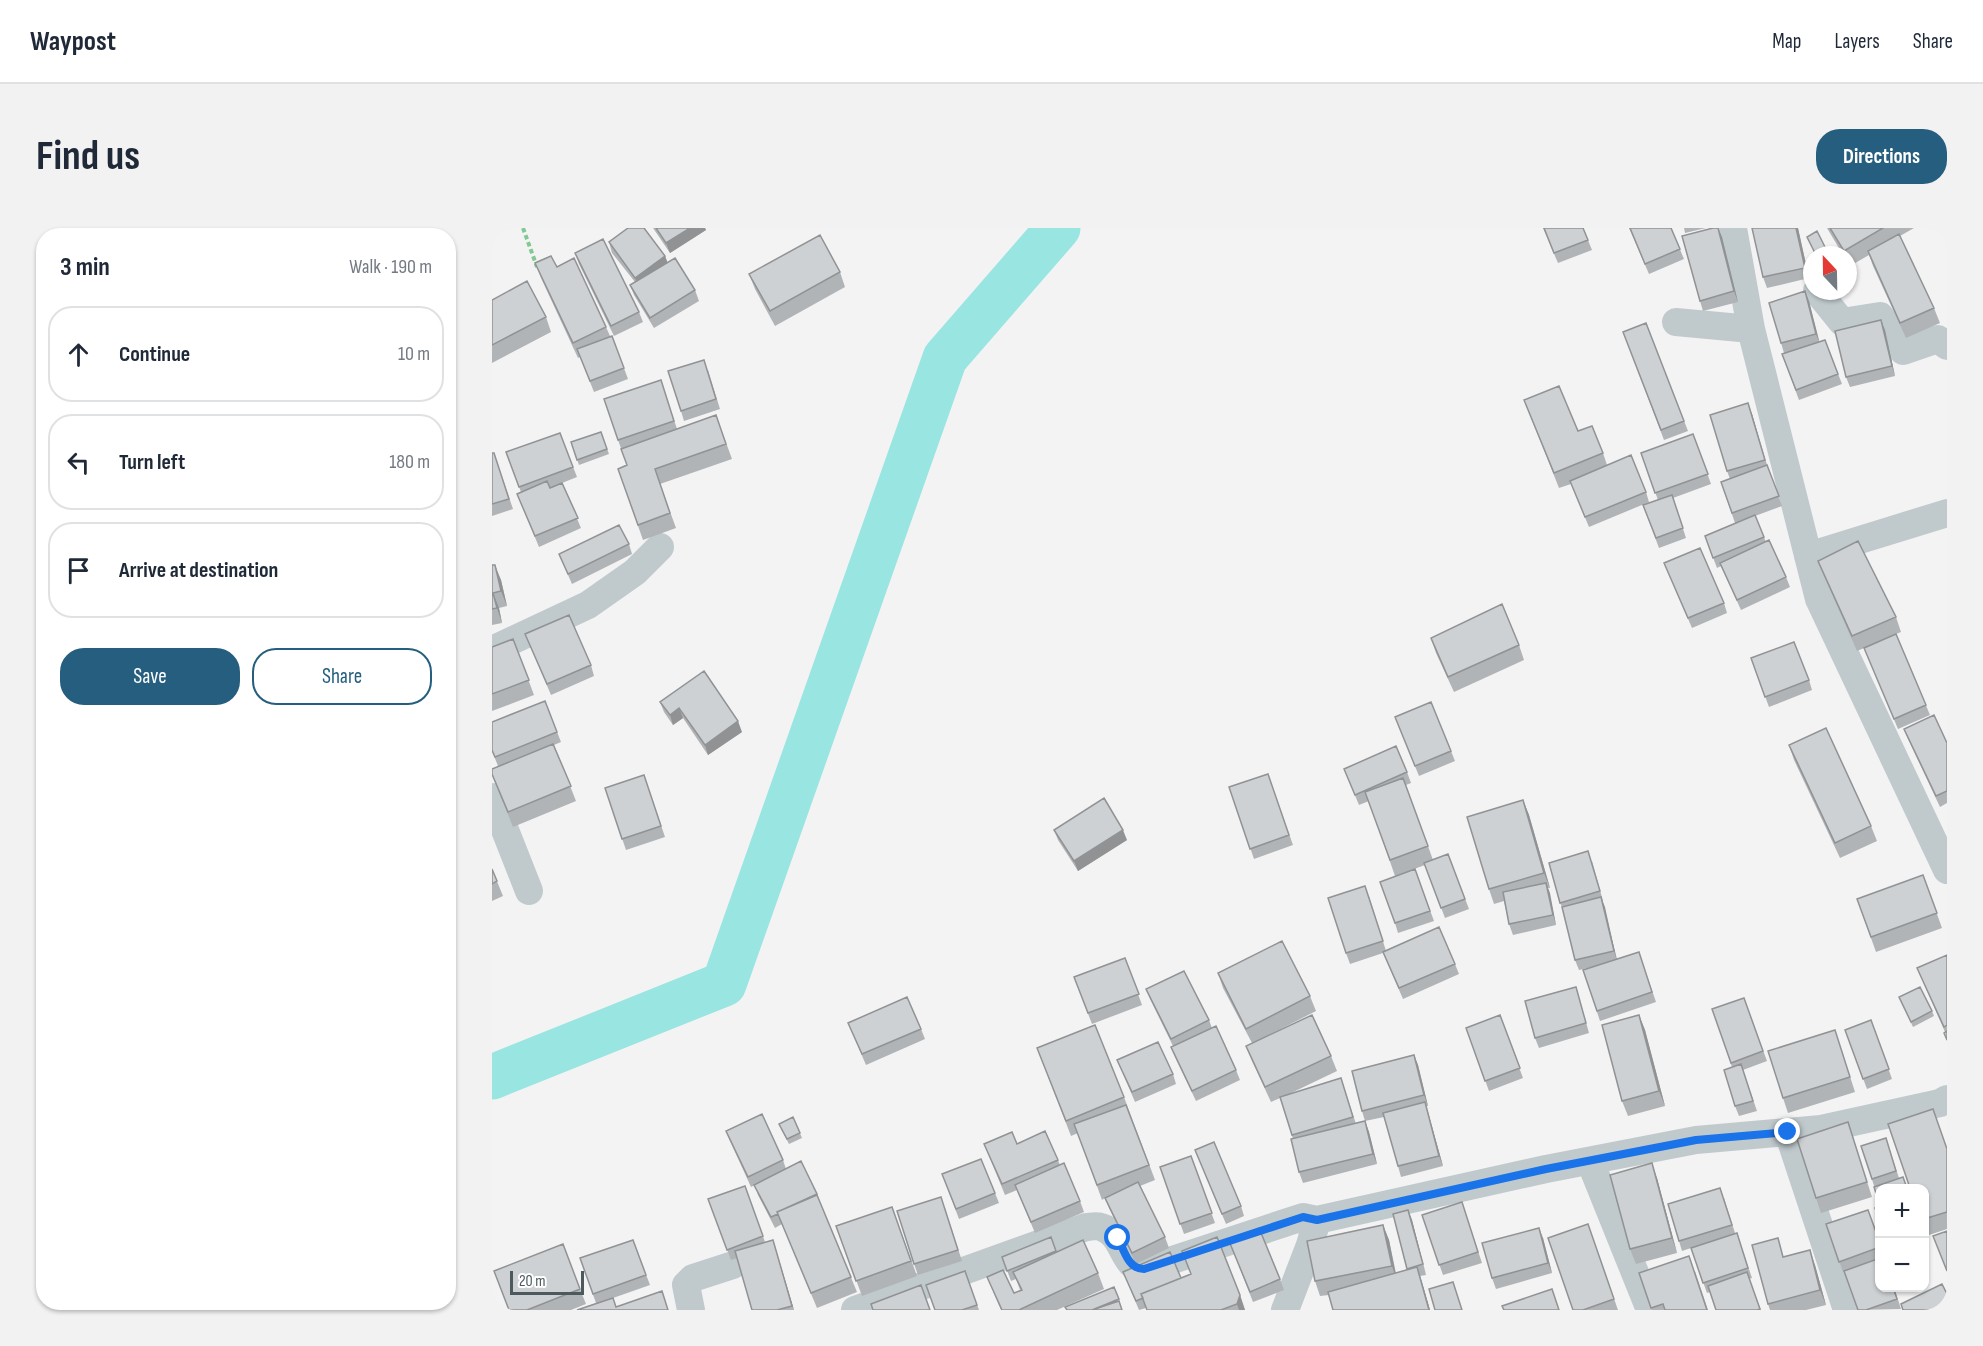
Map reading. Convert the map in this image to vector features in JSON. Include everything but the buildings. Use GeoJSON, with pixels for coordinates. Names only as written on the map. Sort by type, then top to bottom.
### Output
{"type":"FeatureCollection","features":[{"type":"Feature","properties":{"kind":"street"},"geometry":{"type":"LineString","coordinates":[[1733,228],[1751,329],[1818,599],[1947,870]]}},
{"type":"Feature","properties":{"kind":"street"},"geometry":{"type":"LineString","coordinates":[[1824,300],[1842,322],[1880,316],[1903,351],[1938,339],[1947,346]]}},
{"type":"Feature","properties":{"kind":"street"},"geometry":{"type":"LineString","coordinates":[[1676,322],[1751,329]]}},
{"type":"Feature","properties":{"kind":"street"},"geometry":{"type":"LineString","coordinates":[[1808,556],[1947,513]]}},
{"type":"Feature","properties":{"kind":"street"},"geometry":{"type":"LineString","coordinates":[[492,650],[588,605],[635,572],[660,547]]}},
{"type":"Feature","properties":{"kind":"street"},"geometry":{"type":"LineString","coordinates":[[492,797],[529,891]]}},
{"type":"Feature","properties":{"kind":"street"},"geometry":{"type":"LineString","coordinates":[[855,1310],[1086,1227],[1101,1227],[1118,1238],[1132,1266],[1144,1269],[1303,1217],[1317,1220],[1696,1140],[1821,1129],[1943,1101]]}},
{"type":"Feature","properties":{"kind":"street"},"geometry":{"type":"LineString","coordinates":[[1788,1132],[1847,1310]]}},
{"type":"Feature","properties":{"kind":"street"},"geometry":{"type":"LineString","coordinates":[[1590,1161],[1650,1310]]}},
{"type":"Feature","properties":{"kind":"street"},"geometry":{"type":"LineString","coordinates":[[1285,1310],[1303,1265],[1317,1220]]}},
{"type":"Feature","properties":{"kind":"street"},"geometry":{"type":"LineString","coordinates":[[691,1310],[686,1285],[693,1278],[733,1265]]}},
{"type":"Feature","properties":{"kind":"path"},"geometry":{"type":"LineString","coordinates":[[523,228],[537,268]]}},
{"type":"Feature","properties":{"kind":"waterway"},"geometry":{"type":"LineString","coordinates":[[492,1077],[724,984],[945,358],[1058,228]]}},
{"type":"Feature","properties":{"kind":"route"},"geometry":{"type":"LineString","coordinates":[[1118,1238],[1132,1266],[1144,1269],[1303,1217],[1317,1220],[1546,1169],[1696,1140],[1788,1132]]}}]}
